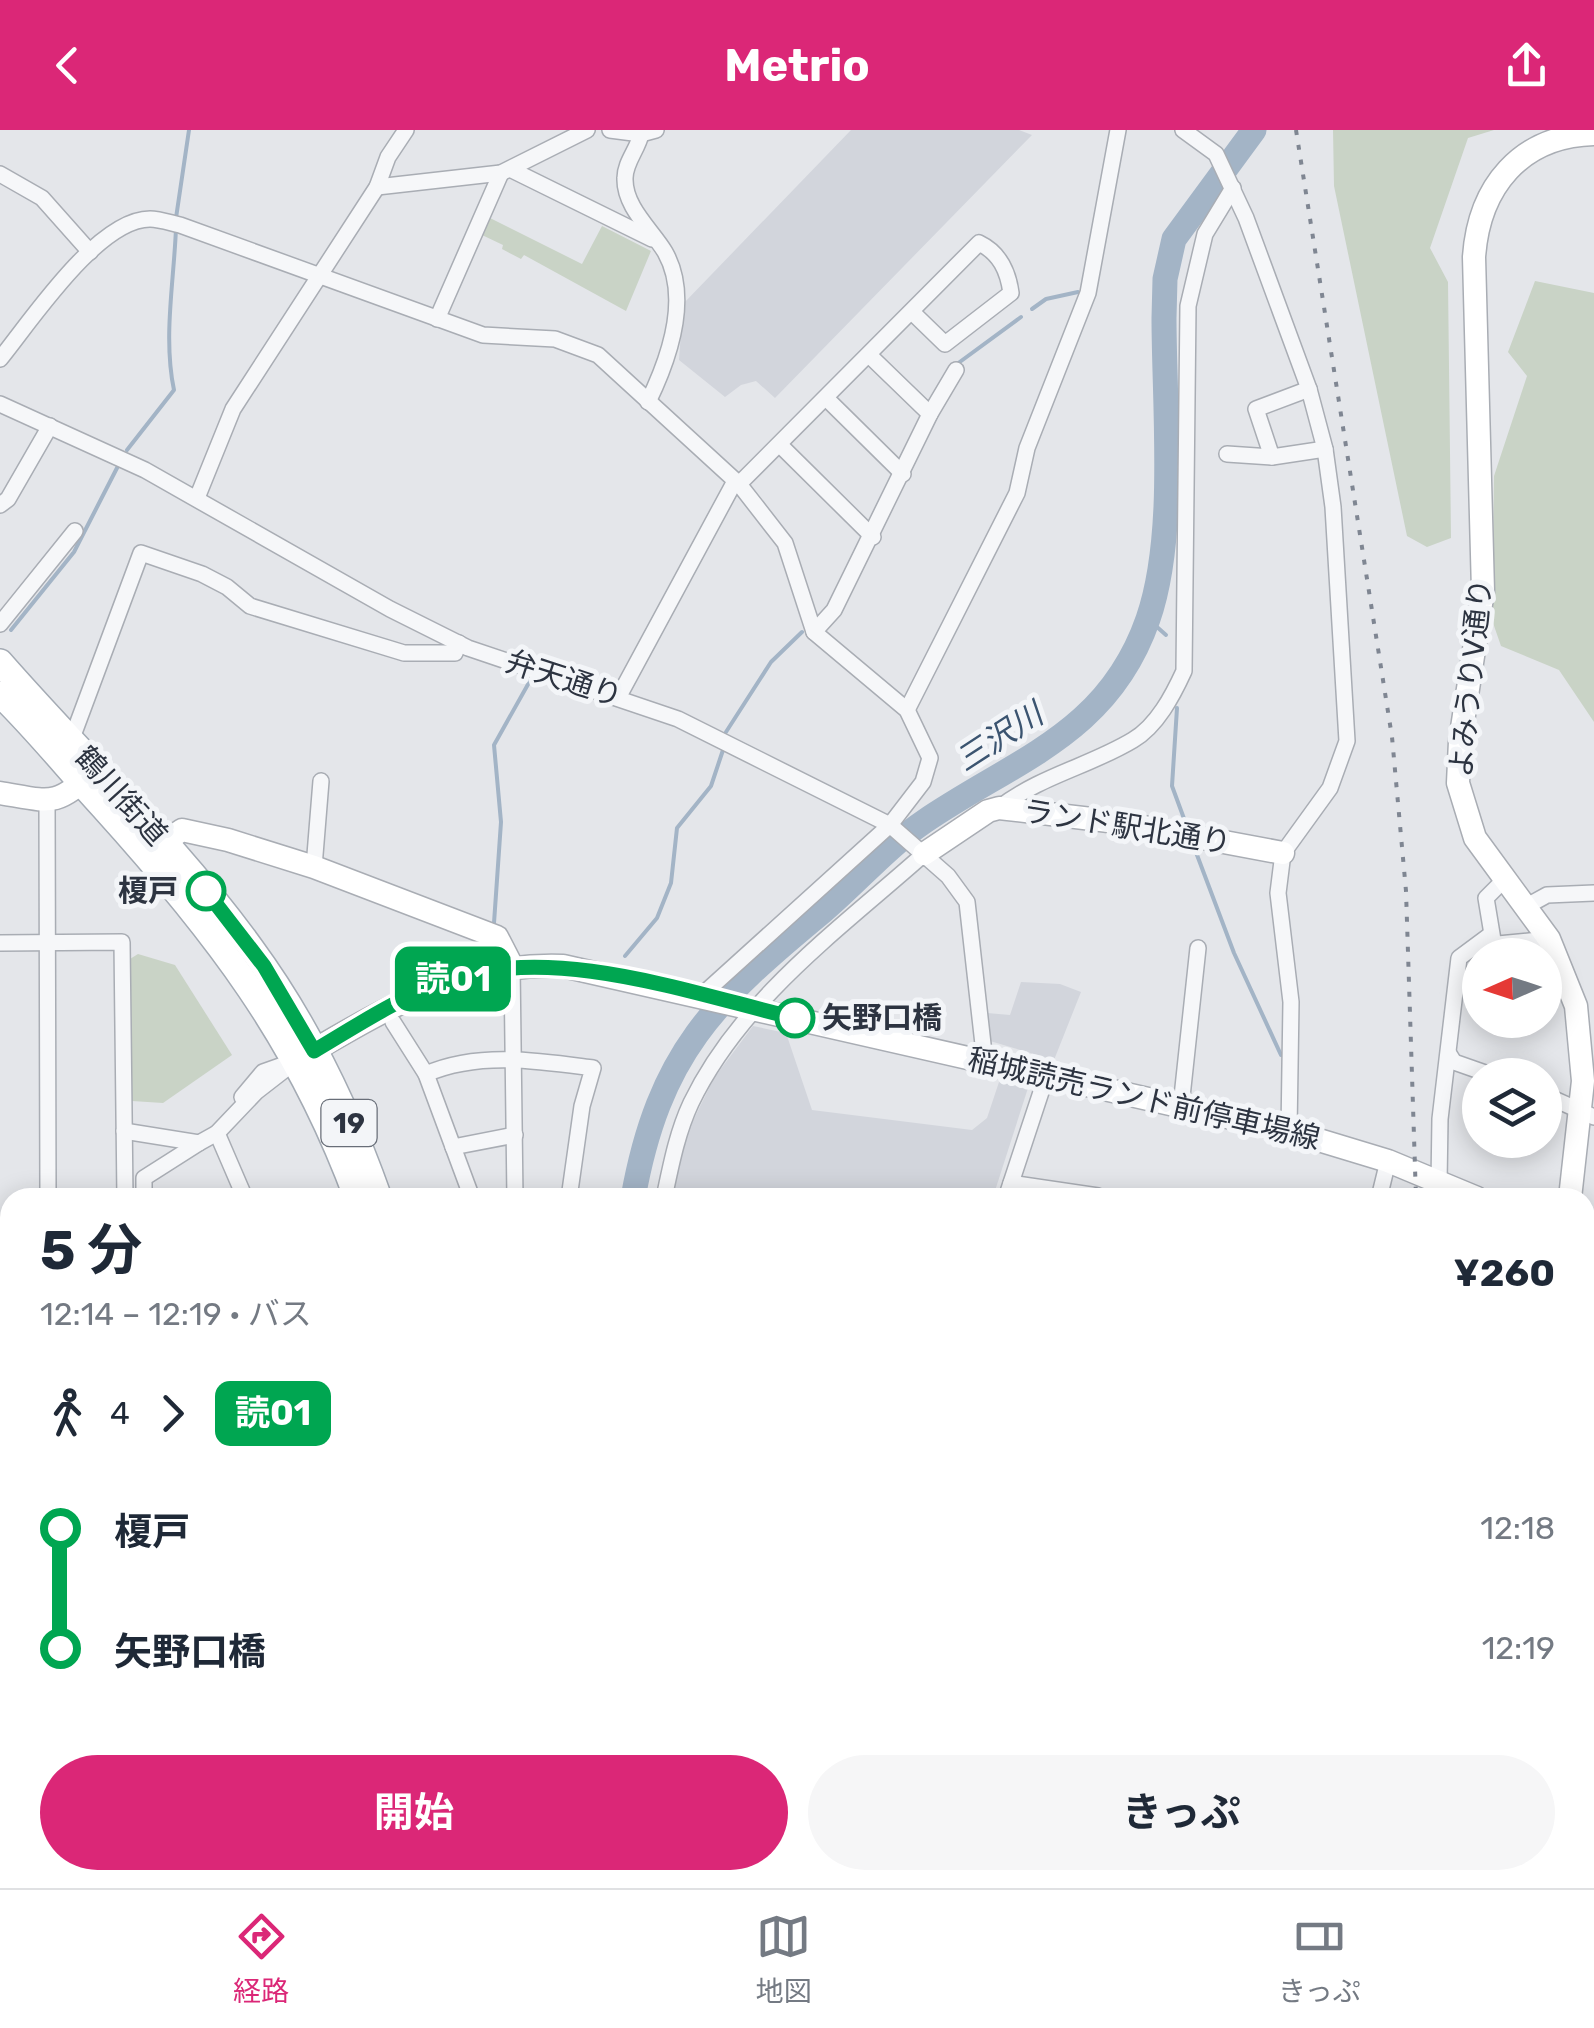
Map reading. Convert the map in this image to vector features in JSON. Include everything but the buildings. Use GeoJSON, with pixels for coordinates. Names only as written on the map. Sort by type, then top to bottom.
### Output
{"type":"FeatureCollection","features":[{"type":"Feature","properties":{"kind":"main road","name":"よみうりV通り"},"geometry":{"type":"LineString","coordinates":[[1549,938],[1475,838],[1458,783],[1460,741],[1483,592],[1476,233],[1490,192],[1514,162],[1549,141],[1594,134]]}},
{"type":"Feature","properties":{"kind":"main road","name":"鶴川街道"},"geometry":{"type":"LineString","coordinates":[[0,662],[71,741],[89,776],[305,1056],[353,1188]]}},
{"type":"Feature","properties":{"kind":"main road","name":"鶴川街道"},"geometry":{"type":"LineString","coordinates":[[0,694],[164,843],[252,949],[374,1188]]}},
{"type":"Feature","properties":{"kind":"main road"},"geometry":{"type":"LineString","coordinates":[[0,792],[47,800],[65,798],[89,776]]}},
{"type":"Feature","properties":{"kind":"main road","name":"ランド駅北通り"},"geometry":{"type":"LineString","coordinates":[[924,854],[988,810],[999,808],[1117,822],[1283,852]]}},
{"type":"Feature","properties":{"kind":"main road"},"geometry":{"type":"LineString","coordinates":[[164,843],[182,830],[192,831],[314,866],[496,937],[512,966]]}},
{"type":"Feature","properties":{"kind":"main road","name":"よみうりV通り"},"geometry":{"type":"LineString","coordinates":[[1562,962],[1585,1005],[1588,1114],[1572,1188]]}},
{"type":"Feature","properties":{"kind":"main road","name":"稲城読売ランド前停車場線"},"geometry":{"type":"LineString","coordinates":[[305,1056],[432,986],[512,966],[579,969],[1289,1131],[1388,1162],[1452,1188]]}},
{"type":"Feature","properties":{"kind":"street"},"geometry":{"type":"LineString","coordinates":[[198,498],[233,408],[377,188],[406,130]]}},
{"type":"Feature","properties":{"kind":"street"},"geometry":{"type":"LineString","coordinates":[[377,188],[506,171],[588,130]]}},
{"type":"Feature","properties":{"kind":"street"},"geometry":{"type":"LineString","coordinates":[[610,130],[648,132],[624,178],[627,193],[652,239],[666,254],[676,299],[670,354],[648,402]]}},
{"type":"Feature","properties":{"kind":"street"},"geometry":{"type":"LineString","coordinates":[[907,710],[1017,493],[1027,448],[1088,293],[1118,130]]}},
{"type":"Feature","properties":{"kind":"street"},"geometry":{"type":"LineString","coordinates":[[1183,130],[1216,154],[1232,185],[1309,389],[1325,449],[1338,560],[1347,741],[1330,788],[1283,852],[1278,893],[1291,1002],[1289,1131]]}},
{"type":"Feature","properties":{"kind":"street"},"geometry":{"type":"LineString","coordinates":[[506,171],[639,237],[652,239]]}},
{"type":"Feature","properties":{"kind":"street"},"geometry":{"type":"LineString","coordinates":[[437,319],[506,171]]}},
{"type":"Feature","properties":{"kind":"street"},"geometry":{"type":"LineString","coordinates":[[0,174],[42,198],[90,252]]}},
{"type":"Feature","properties":{"kind":"street"},"geometry":{"type":"LineString","coordinates":[[999,808],[1018,794],[1136,740],[1170,701],[1184,672],[1188,306],[1205,234],[1232,185]]}},
{"type":"Feature","properties":{"kind":"street"},"geometry":{"type":"LineString","coordinates":[[0,359],[90,252],[138,221],[176,224],[483,336],[555,339],[598,355],[737,483],[785,543],[814,632],[907,710],[930,758],[929,770],[890,825],[704,996]]}},
{"type":"Feature","properties":{"kind":"street"},"geometry":{"type":"LineString","coordinates":[[619,696],[737,483],[780,445],[979,243],[990,248],[1006,269],[1012,292],[945,344],[912,312]]}},
{"type":"Feature","properties":{"kind":"street"},"geometry":{"type":"LineString","coordinates":[[869,355],[930,414]]}},
{"type":"Feature","properties":{"kind":"street"},"geometry":{"type":"LineString","coordinates":[[814,632],[834,610],[930,414],[956,370]]}},
{"type":"Feature","properties":{"kind":"street"},"geometry":{"type":"LineString","coordinates":[[1272,456],[1256,409],[1309,389]]}},
{"type":"Feature","properties":{"kind":"street"},"geometry":{"type":"LineString","coordinates":[[826,398],[902,474]]}},
{"type":"Feature","properties":{"kind":"street","name":"弁天通り"},"geometry":{"type":"LineString","coordinates":[[0,404],[118,456],[458,643],[619,696],[728,742],[890,825],[924,854],[967,902],[986,1062]]}},
{"type":"Feature","properties":{"kind":"street"},"geometry":{"type":"LineString","coordinates":[[0,504],[8,499],[50,426]]}},
{"type":"Feature","properties":{"kind":"street"},"geometry":{"type":"LineString","coordinates":[[780,445],[873,537]]}},
{"type":"Feature","properties":{"kind":"street"},"geometry":{"type":"LineString","coordinates":[[1227,454],[1272,456],[1325,449]]}},
{"type":"Feature","properties":{"kind":"street"},"geometry":{"type":"LineString","coordinates":[[0,624],[75,531]]}},
{"type":"Feature","properties":{"kind":"street"},"geometry":{"type":"LineString","coordinates":[[71,741],[141,552],[202,574],[250,606],[404,653],[455,654],[458,643]]}},
{"type":"Feature","properties":{"kind":"street"},"geometry":{"type":"LineString","coordinates":[[314,866],[321,781]]}},
{"type":"Feature","properties":{"kind":"street"},"geometry":{"type":"LineString","coordinates":[[47,800],[48,1188]]}},
{"type":"Feature","properties":{"kind":"street"},"geometry":{"type":"LineString","coordinates":[[666,1188],[676,1143],[692,1103],[750,1007],[924,854]]}},
{"type":"Feature","properties":{"kind":"street"},"geometry":{"type":"LineString","coordinates":[[1493,938],[1486,898],[1504,880]]}},
{"type":"Feature","properties":{"kind":"street"},"geometry":{"type":"LineString","coordinates":[[1526,906],[1547,894],[1594,893]]}},
{"type":"Feature","properties":{"kind":"street"},"geometry":{"type":"LineString","coordinates":[[1439,1183],[1440,1119],[1459,958],[1490,935]]}},
{"type":"Feature","properties":{"kind":"street"},"geometry":{"type":"LineString","coordinates":[[0,943],[122,942],[125,1188]]}},
{"type":"Feature","properties":{"kind":"street"},"geometry":{"type":"LineString","coordinates":[[1181,1106],[1198,948]]}},
{"type":"Feature","properties":{"kind":"street"},"geometry":{"type":"LineString","coordinates":[[512,966],[515,1188]]}},
{"type":"Feature","properties":{"kind":"street"},"geometry":{"type":"LineString","coordinates":[[393,1022],[426,1074],[468,1188]]}},
{"type":"Feature","properties":{"kind":"street"},"geometry":{"type":"LineString","coordinates":[[1449,1054],[1462,1065]]}},
{"type":"Feature","properties":{"kind":"street"},"geometry":{"type":"LineString","coordinates":[[144,1188],[144,1178],[217,1133],[234,1115],[249,1085],[263,1072],[305,1056]]}},
{"type":"Feature","properties":{"kind":"street"},"geometry":{"type":"LineString","coordinates":[[426,1074],[440,1068],[514,1058],[593,1068],[582,1106],[570,1188]]}},
{"type":"Feature","properties":{"kind":"street"},"geometry":{"type":"LineString","coordinates":[[1009,1188],[1046,1077]]}},
{"type":"Feature","properties":{"kind":"street"},"geometry":{"type":"LineString","coordinates":[[1562,1103],[1588,1114]]}},
{"type":"Feature","properties":{"kind":"street"},"geometry":{"type":"LineString","coordinates":[[124,1131],[199,1144]]}},
{"type":"Feature","properties":{"kind":"street"},"geometry":{"type":"LineString","coordinates":[[217,1133],[241,1188]]}},
{"type":"Feature","properties":{"kind":"street"},"geometry":{"type":"LineString","coordinates":[[453,1147],[515,1136]]}},
{"type":"Feature","properties":{"kind":"street"},"geometry":{"type":"LineString","coordinates":[[1382,1188],[1388,1162]]}},
{"type":"Feature","properties":{"kind":"shaded area"},"geometry":{"type":"Polygon","coordinates":[[[851,130],[1019,130],[1032,135],[775,398],[756,381],[741,385],[725,397],[679,360],[683,304],[851,130]]]}},
{"type":"Feature","properties":{"kind":"shaded area"},"geometry":{"type":"Polygon","coordinates":[[[1333,130],[1494,130],[1468,138],[1430,248],[1448,282],[1451,538],[1427,547],[1407,536],[1334,186],[1333,130]]]}},
{"type":"Feature","properties":{"kind":"shaded area"},"geometry":{"type":"Polygon","coordinates":[[[490,218],[582,264],[602,226],[651,251],[626,311],[524,255],[521,259],[502,249],[503,245],[482,235],[490,218]]]}},
{"type":"Feature","properties":{"kind":"shaded area"},"geometry":{"type":"Polygon","coordinates":[[[1535,281],[1594,293],[1594,722],[1559,670],[1501,646],[1492,620],[1494,476],[1527,376],[1508,352],[1535,281]]]}},
{"type":"Feature","properties":{"kind":"shaded area"},"geometry":{"type":"Polygon","coordinates":[[[138,954],[175,965],[232,1055],[163,1103],[132,1101],[130,959],[138,954]]]}},
{"type":"Feature","properties":{"kind":"shaded area"},"geometry":{"type":"Polygon","coordinates":[[[1021,982],[1060,984],[1081,992],[1054,1060],[990,1041],[987,1013],[1010,1015],[1021,982]]]}},
{"type":"Feature","properties":{"kind":"shaded area"},"geometry":{"type":"Polygon","coordinates":[[[753,1026],[786,1033],[812,1110],[972,1130],[987,1118],[999,1082],[1028,1088],[996,1188],[672,1188],[682,1143],[714,1078],[753,1026]]]}},
{"type":"Feature","properties":{"kind":"waterway"},"geometry":{"type":"LineString","coordinates":[[176,218],[189,130]]}},
{"type":"Feature","properties":{"kind":"waterway","name":"三沢川"},"geometry":{"type":"LineString","coordinates":[[635,1188],[658,1105],[676,1067],[722,1003],[911,831],[1056,740],[1084,717],[1131,658],[1148,619],[1163,549],[1167,471],[1165,279],[1174,239],[1254,130]]}},
{"type":"Feature","properties":{"kind":"waterway"},"geometry":{"type":"LineString","coordinates":[[127,450],[174,390],[169,330],[176,228]]}},
{"type":"Feature","properties":{"kind":"waterway"},"geometry":{"type":"LineString","coordinates":[[1032,309],[1046,299],[1078,292]]}},
{"type":"Feature","properties":{"kind":"waterway"},"geometry":{"type":"LineString","coordinates":[[957,364],[1021,317]]}},
{"type":"Feature","properties":{"kind":"waterway"},"geometry":{"type":"LineString","coordinates":[[11,630],[74,552],[118,466]]}},
{"type":"Feature","properties":{"kind":"waterway"},"geometry":{"type":"LineString","coordinates":[[1148,619],[1166,635]]}},
{"type":"Feature","properties":{"kind":"waterway"},"geometry":{"type":"LineString","coordinates":[[726,732],[771,662],[802,632]]}},
{"type":"Feature","properties":{"kind":"waterway"},"geometry":{"type":"LineString","coordinates":[[494,923],[501,822],[494,745],[531,679]]}},
{"type":"Feature","properties":{"kind":"waterway"},"geometry":{"type":"LineString","coordinates":[[1177,708],[1172,786],[1186,824]]}},
{"type":"Feature","properties":{"kind":"waterway"},"geometry":{"type":"LineString","coordinates":[[625,956],[657,918],[671,883],[677,828],[711,786],[723,750]]}},
{"type":"Feature","properties":{"kind":"waterway"},"geometry":{"type":"LineString","coordinates":[[1194,847],[1234,953],[1281,1055]]}},
{"type":"Feature","properties":{"kind":"railway"},"geometry":{"type":"LineString","coordinates":[[1296,130],[1392,737],[1406,891],[1416,1188]]}},
{"type":"Feature","properties":{"kind":"bus line","name":"読01"},"geometry":{"type":"LineString","coordinates":[[206,891],[264,966],[314,1051],[432,986],[475,972],[512,966],[563,966],[795,1018]]}},
{"type":"Feature","properties":{"kind":"place","name":"榎戸"},"geometry":{"type":"Point","coordinates":[206,891]}},
{"type":"Feature","properties":{"kind":"place","name":"矢野口橋"},"geometry":{"type":"Point","coordinates":[795,1018]}}]}
